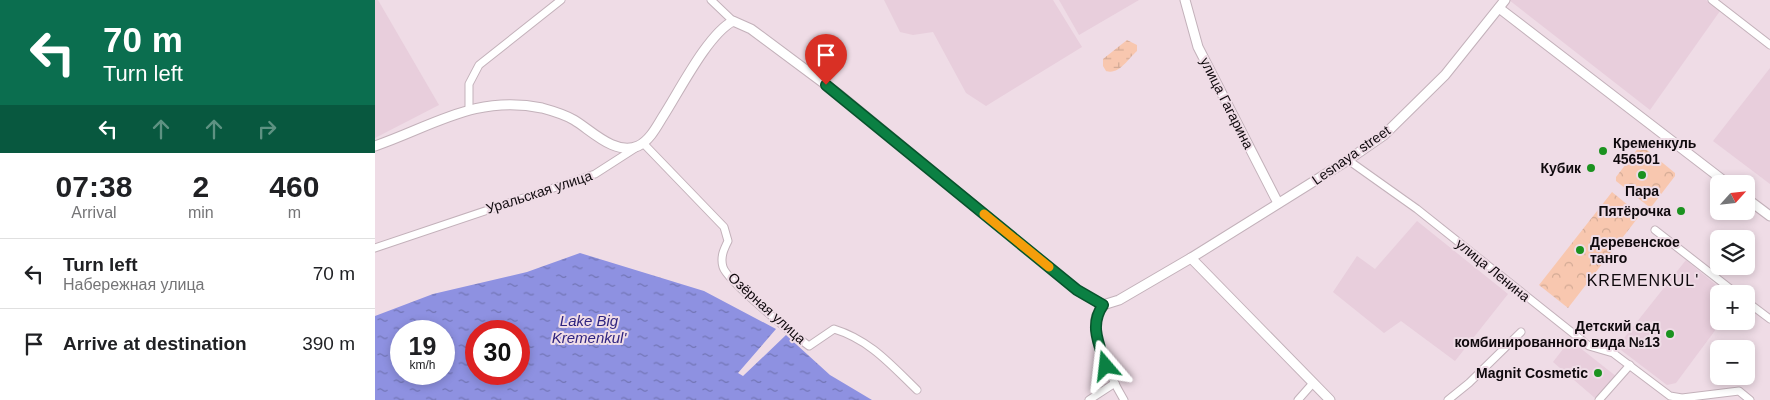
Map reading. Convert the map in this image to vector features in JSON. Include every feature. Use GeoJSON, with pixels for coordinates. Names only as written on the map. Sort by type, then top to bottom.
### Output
{"type":"FeatureCollection","features":[{"type":"Feature","properties":{"kind":"street"},"geometry":{"type":"LineString","coordinates":[[469,109],[469,84],[479,65],[561,0]]}},
{"type":"Feature","properties":{"kind":"street"},"geometry":{"type":"LineString","coordinates":[[711,0],[730,23],[751,29],[841,96],[1077,290],[1103,305],[1095,316],[1097,335],[1106,366],[1124,400]]}},
{"type":"Feature","properties":{"kind":"street","name":"улица Гагарина"},"geometry":{"type":"LineString","coordinates":[[1185,0],[1198,47],[1278,203]]}},
{"type":"Feature","properties":{"kind":"street"},"geometry":{"type":"LineString","coordinates":[[1712,0],[1770,45]]}},
{"type":"Feature","properties":{"kind":"street"},"geometry":{"type":"LineString","coordinates":[[1502,4],[1716,175]]}},
{"type":"Feature","properties":{"kind":"street","name":"Lesnaya street"},"geometry":{"type":"LineString","coordinates":[[1103,305],[1119,300],[1191,258],[1348,160],[1384,135],[1445,75],[1502,4]]}},
{"type":"Feature","properties":{"kind":"street","name":"Уральская улица"},"geometry":{"type":"LineString","coordinates":[[375,248],[595,174],[641,144],[654,131],[716,34],[730,23]]}},
{"type":"Feature","properties":{"kind":"street"},"geometry":{"type":"LineString","coordinates":[[375,146],[469,109],[513,104],[553,111],[573,119],[615,146],[630,149],[641,144]]}},
{"type":"Feature","properties":{"kind":"street","name":"Озёрная улица"},"geometry":{"type":"LineString","coordinates":[[641,144],[724,227],[728,240],[722,255],[723,268],[745,291],[809,346],[834,329],[854,335],[874,350],[917,390]]}},
{"type":"Feature","properties":{"kind":"street","name":"улица Ленина"},"geometry":{"type":"LineString","coordinates":[[1348,160],[1417,210],[1589,346],[1613,353],[1670,396],[1682,398],[1739,392],[1750,400]]}},
{"type":"Feature","properties":{"kind":"street"},"geometry":{"type":"LineString","coordinates":[[1755,205],[1770,216]]}},
{"type":"Feature","properties":{"kind":"street"},"geometry":{"type":"LineString","coordinates":[[1655,230],[1725,285]]}},
{"type":"Feature","properties":{"kind":"street"},"geometry":{"type":"LineString","coordinates":[[1191,258],[1330,400]]}},
{"type":"Feature","properties":{"kind":"street"},"geometry":{"type":"LineString","coordinates":[[1755,308],[1770,319]]}},
{"type":"Feature","properties":{"kind":"street"},"geometry":{"type":"LineString","coordinates":[[1448,400],[1469,383],[1521,332]]}},
{"type":"Feature","properties":{"kind":"street"},"geometry":{"type":"LineString","coordinates":[[1599,400],[1630,365]]}},
{"type":"Feature","properties":{"kind":"street"},"geometry":{"type":"LineString","coordinates":[[1298,400],[1313,382]]}},
{"type":"Feature","properties":{"kind":"street"},"geometry":{"type":"LineString","coordinates":[[1089,400],[1115,383]]}},
{"type":"Feature","properties":{"kind":"shaded area"},"geometry":{"type":"Polygon","coordinates":[[[375,0],[378,0],[439,105],[375,138],[375,0]]]}},
{"type":"Feature","properties":{"kind":"shaded area"},"geometry":{"type":"Polygon","coordinates":[[[884,0],[1053,0],[1082,47],[986,106],[966,93],[933,32],[913,35],[900,32],[884,0]]]}},
{"type":"Feature","properties":{"kind":"shaded area"},"geometry":{"type":"Polygon","coordinates":[[[1059,0],[1139,0],[1079,35],[1059,0]]]}},
{"type":"Feature","properties":{"kind":"shaded area"},"geometry":{"type":"Polygon","coordinates":[[[1509,0],[1706,0],[1720,11],[1650,110],[1509,0]]]}},
{"type":"Feature","properties":{"kind":"shaded area"},"geometry":{"type":"Polygon","coordinates":[[[1770,68],[1770,184],[1713,141],[1770,68]]]}},
{"type":"Feature","properties":{"kind":"shaded area"},"geometry":{"type":"Polygon","coordinates":[[[1417,221],[1508,294],[1455,361],[1401,321],[1384,333],[1333,292],[1357,256],[1375,269],[1417,221]]]}},
{"type":"Feature","properties":{"kind":"shaded area","name":"Детский сад комбинированного вида №13"},"geometry":{"type":"Polygon","coordinates":[[[1686,260],[1716,285],[1710,285],[1710,330],[1715,330],[1676,383],[1667,385],[1617,347],[1686,260]]]}},
{"type":"Feature","properties":{"kind":"shaded area"},"geometry":{"type":"Polygon","coordinates":[[[1570,340],[1617,377],[1605,392],[1595,398],[1553,362],[1570,340]]]}},
{"type":"Feature","properties":{"kind":"green space"},"geometry":{"type":"Polygon","coordinates":[[[1127,40],[1137,45],[1137,51],[1119,69],[1111,72],[1106,71],[1103,66],[1103,59],[1127,40]]]}},
{"type":"Feature","properties":{"kind":"green space"},"geometry":{"type":"Polygon","coordinates":[[[1642,146],[1675,173],[1675,176],[1652,206],[1648,206],[1616,181],[1616,177],[1639,147],[1642,146]]]}},
{"type":"Feature","properties":{"kind":"green space"},"geometry":{"type":"Polygon","coordinates":[[[1612,192],[1640,215],[1568,308],[1539,285],[1612,192]]]}},
{"type":"Feature","properties":{"kind":"water","name":"Lake Big Kremenkul'"},"geometry":{"type":"Polygon","coordinates":[[[580,253],[704,291],[776,329],[738,373],[743,376],[786,335],[830,375],[872,400],[375,400],[375,316],[433,294],[527,272],[580,253]]]}},
{"type":"Feature","properties":{"kind":"slow traffic"},"geometry":{"type":"LineString","coordinates":[[984,214],[1049,267]]}},
{"type":"Feature","properties":{"kind":"place","name":"Кременкуль 456501"},"geometry":{"type":"Point","coordinates":[1603,151]}},
{"type":"Feature","properties":{"kind":"place","name":"Кубик"},"geometry":{"type":"Point","coordinates":[1591,168]}},
{"type":"Feature","properties":{"kind":"place","name":"Пара"},"geometry":{"type":"Point","coordinates":[1642,175]}},
{"type":"Feature","properties":{"kind":"place","name":"Пятёрочка"},"geometry":{"type":"Point","coordinates":[1681,211]}},
{"type":"Feature","properties":{"kind":"place","name":"Деревенское танго"},"geometry":{"type":"Point","coordinates":[1580,250]}},
{"type":"Feature","properties":{"kind":"place","name":"Детский сад комбинированного вида №13"},"geometry":{"type":"Point","coordinates":[1670,334]}},
{"type":"Feature","properties":{"kind":"place","name":"Magnit Cosmetic"},"geometry":{"type":"Point","coordinates":[1598,373]}},
{"type":"Feature","properties":{"kind":"district","name":"KREMENKUL'"},"geometry":{"type":"Point","coordinates":[1643,280]}},
{"type":"Feature","properties":{"kind":"route"},"geometry":{"type":"LineString","coordinates":[[826,85],[1077,290],[1103,305],[1095,316],[1097,335],[1106,366]]}}]}
